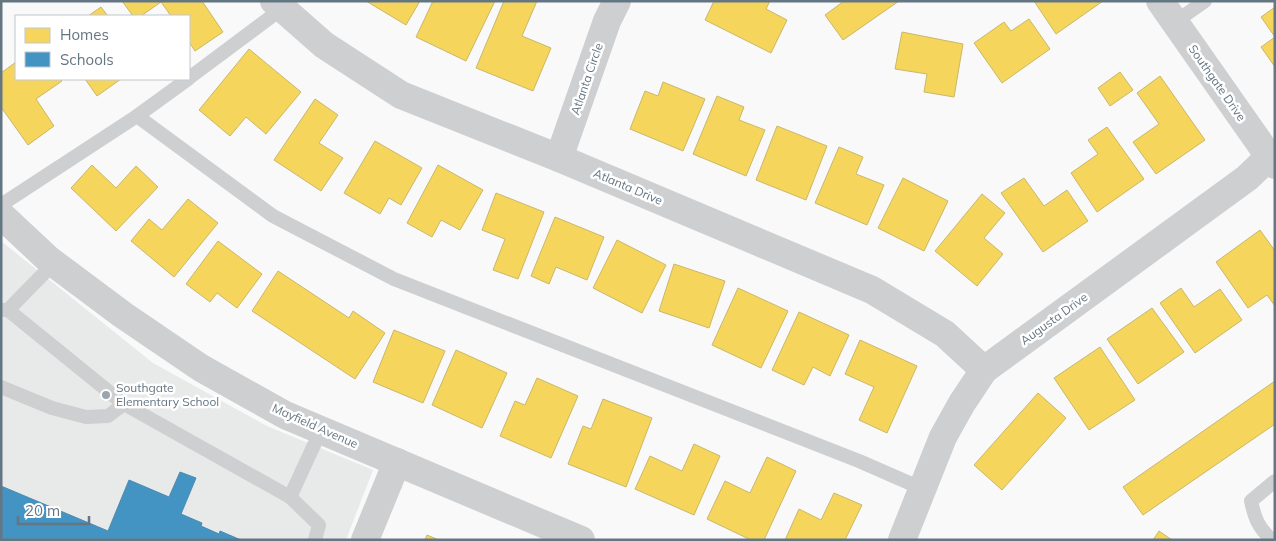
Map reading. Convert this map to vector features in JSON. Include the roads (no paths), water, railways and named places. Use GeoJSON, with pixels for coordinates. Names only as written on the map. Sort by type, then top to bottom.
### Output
{"type":"FeatureCollection","features":[{"type":"Feature","properties":{"kind":"street","name":"Atlanta Circle"},"geometry":{"type":"LineString","coordinates":[[559,158],[608,20],[617,1]]}},
{"type":"Feature","properties":{"kind":"street","name":"Atlanta Drive"},"geometry":{"type":"LineString","coordinates":[[283,4],[324,45],[400,95],[559,158],[872,290],[945,334],[984,370]]}},
{"type":"Feature","properties":{"kind":"street","name":"Southgate Drive"},"geometry":{"type":"LineString","coordinates":[[1167,12],[1273,159]]}},
{"type":"Feature","properties":{"kind":"street","name":"Augusta Drive"},"geometry":{"type":"LineString","coordinates":[[902,540],[943,437],[962,403],[984,370],[1273,159]]}},
{"type":"Feature","properties":{"kind":"street","name":"Mayfield Avenue"},"geometry":{"type":"LineString","coordinates":[[1,216],[54,263],[123,315],[200,368],[285,415],[581,540]]}},
{"type":"Feature","properties":{"kind":"street"},"geometry":{"type":"LineString","coordinates":[[366,540],[398,462]]}},
{"type":"Feature","properties":{"kind":"lane"},"geometry":{"type":"LineString","coordinates":[[1167,12],[1205,1]]}},
{"type":"Feature","properties":{"kind":"lane"},"geometry":{"type":"LineString","coordinates":[[190,76],[283,4]]}},
{"type":"Feature","properties":{"kind":"lane"},"geometry":{"type":"LineString","coordinates":[[1,205],[138,116],[185,80]]}},
{"type":"Feature","properties":{"kind":"lane"},"geometry":{"type":"LineString","coordinates":[[138,116],[273,216],[394,279],[859,461],[923,489]]}},
{"type":"Feature","properties":{"kind":"lane"},"geometry":{"type":"LineString","coordinates":[[54,263],[4,310],[124,404],[290,497],[319,525],[315,540]]}},
{"type":"Feature","properties":{"kind":"lane"},"geometry":{"type":"LineString","coordinates":[[1,387],[52,408],[86,417],[108,416],[124,404]]}},
{"type":"Feature","properties":{"kind":"lane"},"geometry":{"type":"LineString","coordinates":[[290,497],[321,430]]}},
{"type":"Feature","properties":{"kind":"lane"},"geometry":{"type":"LineString","coordinates":[[1272,540],[1255,518],[1251,501],[1275,481]]}},
{"type":"Feature","properties":{"kind":"place","name":"Southgate Elementary School"},"geometry":{"type":"Point","coordinates":[106,395]}}]}
